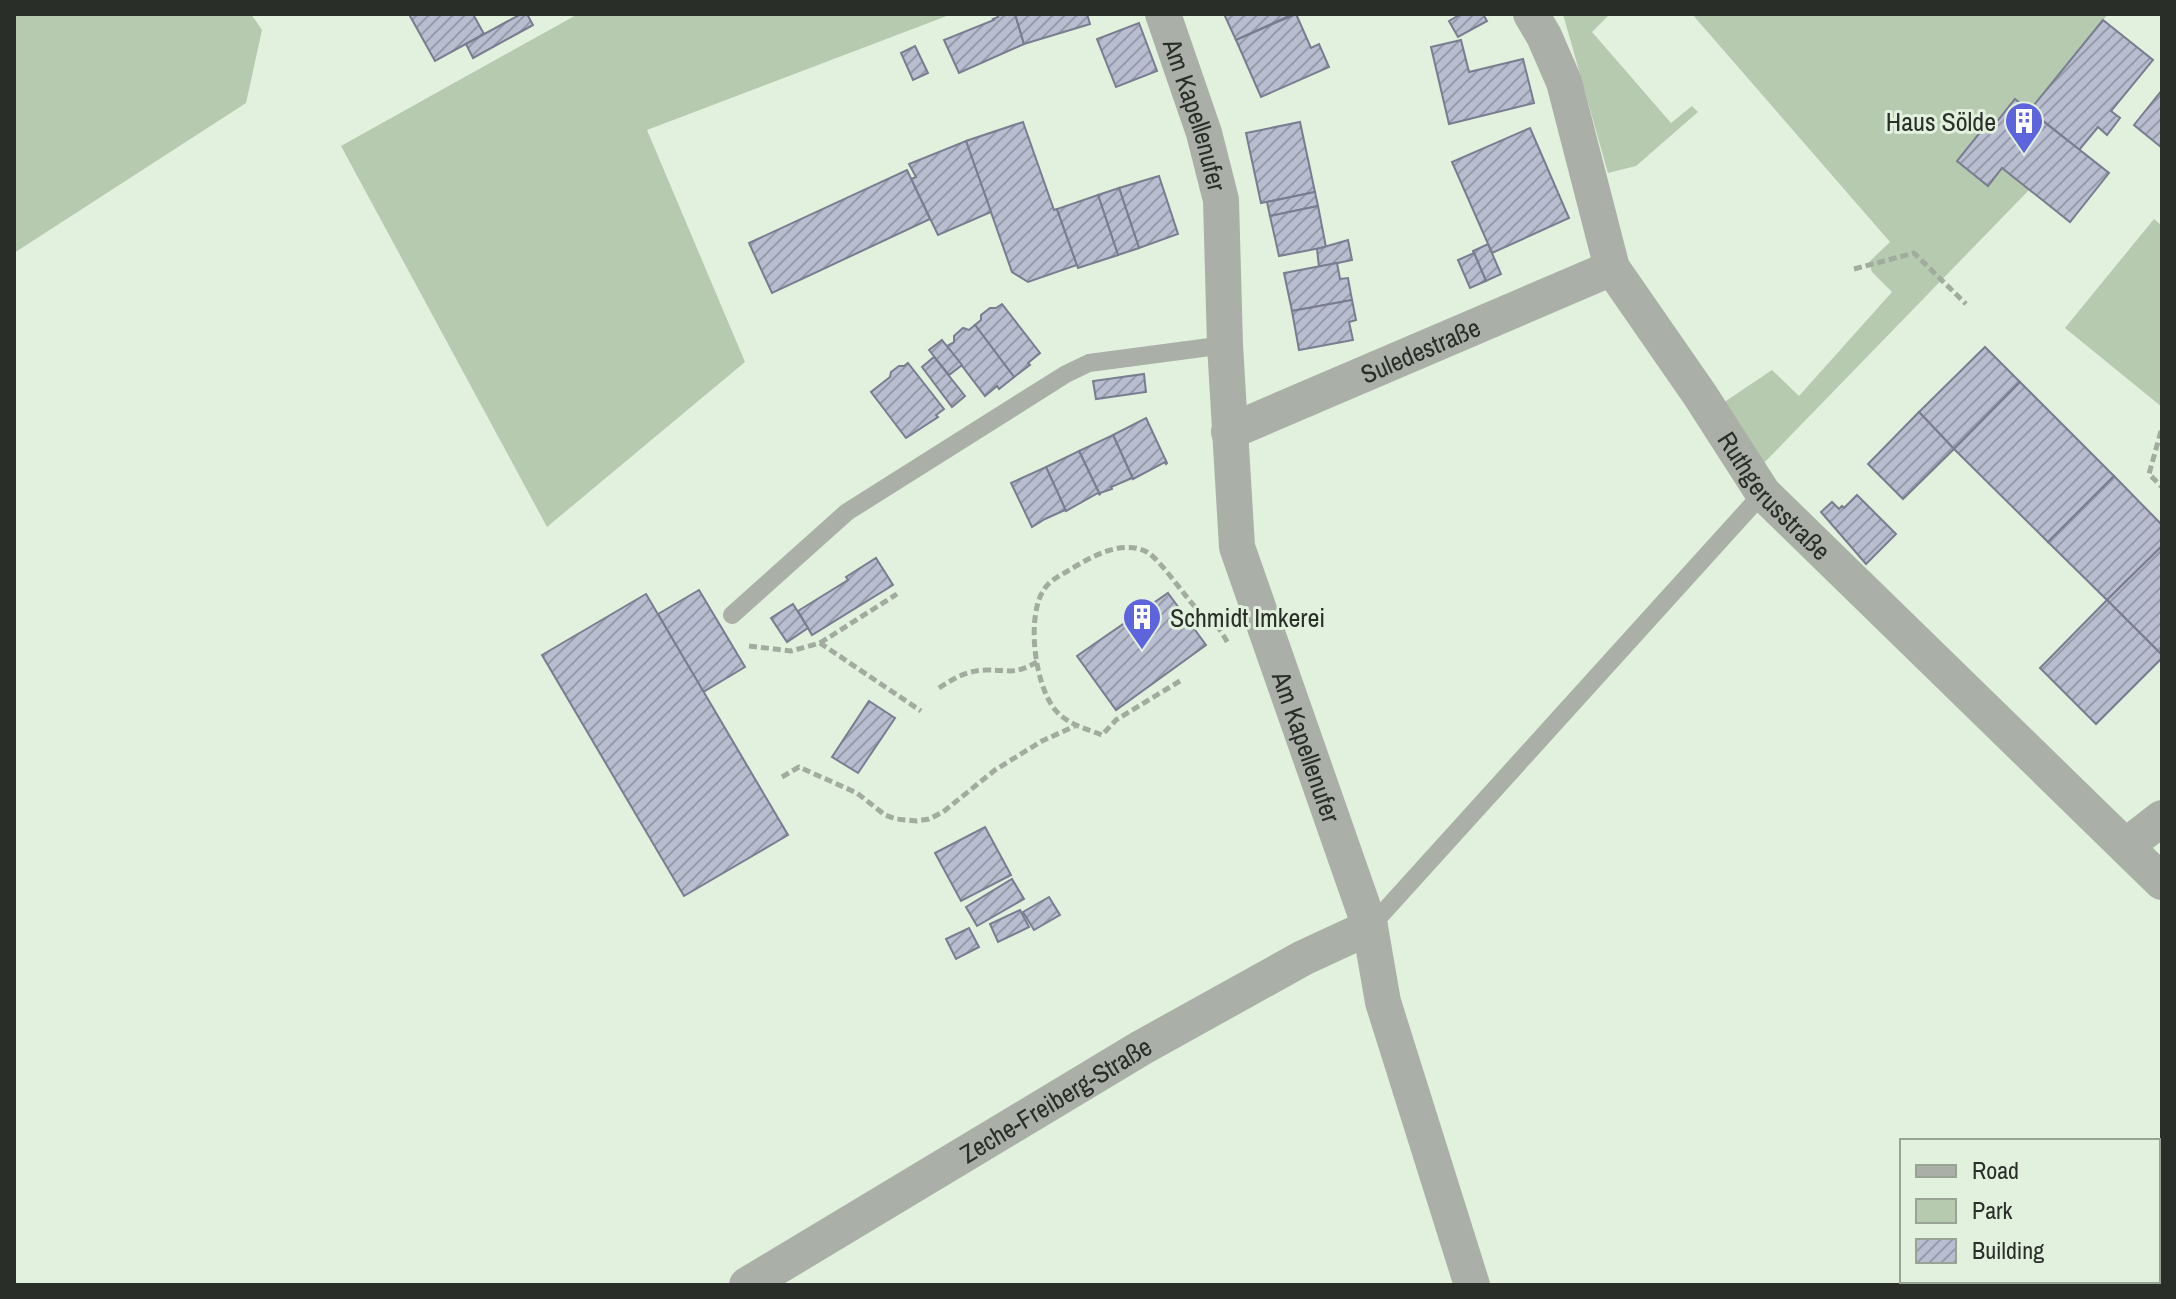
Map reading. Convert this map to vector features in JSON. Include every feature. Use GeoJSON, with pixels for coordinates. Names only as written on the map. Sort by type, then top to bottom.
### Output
{"type":"FeatureCollection","features":[{"type":"Feature","properties":{"kind":"street","name":"Am Kapellenufer"},"geometry":{"type":"LineString","coordinates":[[1163,14],[1204,133],[1221,200],[1229,432],[1237,547],[1370,927],[1383,1002],[1472,1285]]}},
{"type":"Feature","properties":{"kind":"street","name":"Ruthgerusstraße"},"geometry":{"type":"LineString","coordinates":[[1531,14],[1564,82],[1612,268],[1763,493],[2162,882]]}},
{"type":"Feature","properties":{"kind":"street","name":"Suledestraße"},"geometry":{"type":"LineString","coordinates":[[1229,432],[1612,268]]}},
{"type":"Feature","properties":{"kind":"street"},"geometry":{"type":"LineString","coordinates":[[2126,846],[2162,818]]}},
{"type":"Feature","properties":{"kind":"street","name":"Zeche-Freiberg-Straße"},"geometry":{"type":"LineString","coordinates":[[747,1285],[1141,1048],[1303,958],[1370,927]]}},
{"type":"Feature","properties":{"kind":"lane"},"geometry":{"type":"LineString","coordinates":[[732,615],[847,512],[1066,374],[1089,363],[1225,345]]}},
{"type":"Feature","properties":{"kind":"lane"},"geometry":{"type":"LineString","coordinates":[[1370,927],[1763,493]]}},
{"type":"Feature","properties":{"kind":"path"},"geometry":{"type":"LineString","coordinates":[[1854,269],[1914,253],[1966,304]]}},
{"type":"Feature","properties":{"kind":"path"},"geometry":{"type":"LineString","coordinates":[[2161,431],[2149,474],[2162,487]]}},
{"type":"Feature","properties":{"kind":"path"},"geometry":{"type":"LineString","coordinates":[[1180,681],[1116,720],[1102,735],[1076,726],[1056,712],[1044,690],[1037,662],[1034,618],[1043,591],[1050,581],[1089,558],[1116,549],[1147,552],[1201,613],[1215,623],[1228,643]]}},
{"type":"Feature","properties":{"kind":"path"},"geometry":{"type":"LineString","coordinates":[[749,646],[791,651],[820,643],[897,594]]}},
{"type":"Feature","properties":{"kind":"path"},"geometry":{"type":"LineString","coordinates":[[820,643],[921,711]]}},
{"type":"Feature","properties":{"kind":"path"},"geometry":{"type":"LineString","coordinates":[[939,688],[963,674],[987,670],[1010,673],[1037,662]]}},
{"type":"Feature","properties":{"kind":"path"},"geometry":{"type":"LineString","coordinates":[[782,777],[799,767],[857,793],[885,815],[905,821],[929,819],[943,812],[1003,765],[1042,741],[1076,726]]}},
{"type":"Feature","properties":{"kind":"green space"},"geometry":{"type":"Polygon","coordinates":[[[14,14],[251,14],[262,30],[246,103],[14,253],[14,14]]]}},
{"type":"Feature","properties":{"kind":"green space"},"geometry":{"type":"Polygon","coordinates":[[[578,14],[952,14],[647,130],[745,362],[547,527],[341,146],[578,14]]]}},
{"type":"Feature","properties":{"kind":"green space"},"geometry":{"type":"Polygon","coordinates":[[[1563,14],[1610,14],[1592,32],[1671,123],[1692,106],[1698,112],[1636,166],[1608,173],[1563,14]]]}},
{"type":"Feature","properties":{"kind":"green space"},"geometry":{"type":"Polygon","coordinates":[[[1692,14],[2108,14],[2030,110],[2015,99],[1995,124],[1989,120],[1957,161],[1987,185],[2002,168],[2029,190],[1759,468],[1720,405],[1772,370],[1799,396],[1892,292],[1872,272],[1869,262],[1890,242],[1692,14]]]}},
{"type":"Feature","properties":{"kind":"green space"},"geometry":{"type":"Polygon","coordinates":[[[2154,219],[2162,226],[2162,407],[2065,328],[2154,219]]]}},
{"type":"Feature","properties":{"kind":"building"},"geometry":{"type":"Polygon","coordinates":[[[473,14],[484,34],[435,61],[410,16],[473,14]]]}},
{"type":"Feature","properties":{"kind":"building"},"geometry":{"type":"Polygon","coordinates":[[[521,14],[527,14],[533,25],[473,58],[466,44],[521,14]]]}},
{"type":"Feature","properties":{"kind":"building"},"geometry":{"type":"Polygon","coordinates":[[[997,14],[1015,14],[1024,44],[959,73],[944,40],[994,20],[997,14]]]}},
{"type":"Feature","properties":{"kind":"building"},"geometry":{"type":"Polygon","coordinates":[[[1015,14],[1087,14],[1090,24],[1024,44],[1015,14]]]}},
{"type":"Feature","properties":{"kind":"building"},"geometry":{"type":"Polygon","coordinates":[[[1224,14],[1290,14],[1291,15],[1236,40],[1224,14]]]}},
{"type":"Feature","properties":{"kind":"building"},"geometry":{"type":"Polygon","coordinates":[[[1296,14],[1311,48],[1319,44],[1329,67],[1261,97],[1236,40],[1296,14]]]}},
{"type":"Feature","properties":{"kind":"building"},"geometry":{"type":"Polygon","coordinates":[[[1461,14],[1483,14],[1487,21],[1458,37],[1449,21],[1461,14]]]}},
{"type":"Feature","properties":{"kind":"building","name":"Haus Sölde"},"geometry":{"type":"Polygon","coordinates":[[[2103,20],[2153,60],[2111,111],[2120,118],[2107,135],[2098,127],[2079,150],[2030,110],[2103,20]]]}},
{"type":"Feature","properties":{"kind":"building"},"geometry":{"type":"Polygon","coordinates":[[[1139,23],[1157,71],[1116,87],[1097,39],[1139,23]]]}},
{"type":"Feature","properties":{"kind":"building"},"geometry":{"type":"Polygon","coordinates":[[[1461,40],[1469,72],[1523,59],[1534,103],[1449,124],[1431,47],[1461,40]]]}},
{"type":"Feature","properties":{"kind":"building"},"geometry":{"type":"Polygon","coordinates":[[[915,46],[928,73],[913,80],[901,53],[915,46]]]}},
{"type":"Feature","properties":{"kind":"building"},"geometry":{"type":"Polygon","coordinates":[[[2162,90],[2162,148],[2134,125],[2162,90]]]}},
{"type":"Feature","properties":{"kind":"building","name":"Haus Sölde"},"geometry":{"type":"Polygon","coordinates":[[[2015,99],[2109,173],[2070,222],[2002,168],[1988,186],[1957,161],[1990,120],[1995,124],[2015,99]]]}},
{"type":"Feature","properties":{"kind":"building"},"geometry":{"type":"Polygon","coordinates":[[[1023,122],[1077,265],[1028,282],[1012,272],[966,141],[1023,122]]]}},
{"type":"Feature","properties":{"kind":"building"},"geometry":{"type":"Polygon","coordinates":[[[1300,122],[1315,192],[1261,203],[1246,133],[1300,122]]]}},
{"type":"Feature","properties":{"kind":"building"},"geometry":{"type":"Polygon","coordinates":[[[1530,128],[1569,218],[1492,253],[1452,162],[1530,128]]]}},
{"type":"Feature","properties":{"kind":"building"},"geometry":{"type":"Polygon","coordinates":[[[966,141],[991,212],[938,235],[911,179],[916,177],[909,164],[966,141]]]}},
{"type":"Feature","properties":{"kind":"building"},"geometry":{"type":"Polygon","coordinates":[[[907,170],[930,219],[772,293],[749,243],[907,170]]]}},
{"type":"Feature","properties":{"kind":"building"},"geometry":{"type":"Polygon","coordinates":[[[1159,176],[1178,234],[1139,248],[1119,188],[1159,176]]]}},
{"type":"Feature","properties":{"kind":"building"},"geometry":{"type":"Polygon","coordinates":[[[1119,188],[1139,248],[1118,255],[1098,195],[1119,188]]]}},
{"type":"Feature","properties":{"kind":"building"},"geometry":{"type":"Polygon","coordinates":[[[1315,192],[1318,206],[1270,216],[1267,202],[1315,192]]]}},
{"type":"Feature","properties":{"kind":"building"},"geometry":{"type":"Polygon","coordinates":[[[1098,195],[1118,255],[1078,268],[1057,209],[1098,195]]]}},
{"type":"Feature","properties":{"kind":"building"},"geometry":{"type":"Polygon","coordinates":[[[1318,206],[1326,247],[1279,256],[1270,216],[1318,206]]]}},
{"type":"Feature","properties":{"kind":"building"},"geometry":{"type":"Polygon","coordinates":[[[1348,240],[1352,260],[1319,267],[1317,249],[1348,240]]]}},
{"type":"Feature","properties":{"kind":"building"},"geometry":{"type":"Polygon","coordinates":[[[1488,244],[1501,274],[1486,281],[1473,251],[1488,244]]]}},
{"type":"Feature","properties":{"kind":"building"},"geometry":{"type":"Polygon","coordinates":[[[1474,253],[1486,281],[1470,288],[1458,260],[1474,253]]]}},
{"type":"Feature","properties":{"kind":"building"},"geometry":{"type":"Polygon","coordinates":[[[1337,263],[1340,279],[1348,278],[1352,300],[1292,311],[1284,273],[1337,263]]]}},
{"type":"Feature","properties":{"kind":"building"},"geometry":{"type":"Polygon","coordinates":[[[1352,300],[1356,320],[1349,322],[1353,340],[1299,350],[1292,311],[1352,300]]]}},
{"type":"Feature","properties":{"kind":"building"},"geometry":{"type":"Polygon","coordinates":[[[1002,304],[1040,353],[1014,377],[975,325],[990,308],[1002,304]]]}},
{"type":"Feature","properties":{"kind":"building"},"geometry":{"type":"Polygon","coordinates":[[[975,325],[1014,377],[985,396],[947,346],[954,342],[954,336],[963,328],[969,330],[975,325]]]}},
{"type":"Feature","properties":{"kind":"building"},"geometry":{"type":"Polygon","coordinates":[[[942,340],[962,365],[949,375],[929,350],[942,340]]]}},
{"type":"Feature","properties":{"kind":"building"},"geometry":{"type":"Polygon","coordinates":[[[1985,347],[2020,382],[1954,449],[1919,412],[1985,347]]]}},
{"type":"Feature","properties":{"kind":"building"},"geometry":{"type":"Polygon","coordinates":[[[934,357],[965,396],[952,407],[922,367],[934,357]]]}},
{"type":"Feature","properties":{"kind":"building"},"geometry":{"type":"Polygon","coordinates":[[[908,363],[944,409],[936,415],[938,417],[906,438],[871,392],[890,377],[891,372],[908,363]]]}},
{"type":"Feature","properties":{"kind":"building"},"geometry":{"type":"Polygon","coordinates":[[[1144,374],[1146,392],[1096,399],[1093,381],[1144,374]]]}},
{"type":"Feature","properties":{"kind":"building"},"geometry":{"type":"Polygon","coordinates":[[[2020,382],[2114,476],[2048,542],[1954,449],[2020,382]]]}},
{"type":"Feature","properties":{"kind":"building"},"geometry":{"type":"Polygon","coordinates":[[[1919,412],[1954,449],[1903,499],[1868,464],[1919,412]]]}},
{"type":"Feature","properties":{"kind":"building"},"geometry":{"type":"Polygon","coordinates":[[[1146,418],[1167,463],[1133,479],[1113,435],[1146,418]]]}},
{"type":"Feature","properties":{"kind":"building"},"geometry":{"type":"Polygon","coordinates":[[[1113,435],[1133,479],[1100,495],[1079,451],[1113,435]]]}},
{"type":"Feature","properties":{"kind":"building"},"geometry":{"type":"Polygon","coordinates":[[[1079,451],[1100,495],[1098,493],[1066,511],[1046,467],[1079,451]]]}},
{"type":"Feature","properties":{"kind":"building"},"geometry":{"type":"Polygon","coordinates":[[[1046,467],[1066,511],[1032,527],[1011,483],[1046,467]]]}},
{"type":"Feature","properties":{"kind":"building"},"geometry":{"type":"Polygon","coordinates":[[[2114,476],[2162,525],[2162,546],[2107,600],[2048,542],[2114,476]]]}},
{"type":"Feature","properties":{"kind":"building"},"geometry":{"type":"Polygon","coordinates":[[[1857,495],[1896,534],[1866,564],[1821,512],[1832,502],[1839,509],[1844,508],[1857,495]]]}},
{"type":"Feature","properties":{"kind":"building"},"geometry":{"type":"Polygon","coordinates":[[[2162,546],[2162,655],[2107,600],[2162,546]]]}},
{"type":"Feature","properties":{"kind":"building"},"geometry":{"type":"Polygon","coordinates":[[[876,558],[893,585],[812,635],[798,611],[848,580],[846,577],[876,558]]]}},
{"type":"Feature","properties":{"kind":"building"},"geometry":{"type":"Polygon","coordinates":[[[699,590],[745,667],[703,692],[658,614],[699,590]]]}},
{"type":"Feature","properties":{"kind":"building","name":"Schmidt Imkerei"},"geometry":{"type":"Polygon","coordinates":[[[1168,593],[1206,645],[1116,710],[1077,656],[1168,593]]]}},
{"type":"Feature","properties":{"kind":"building"},"geometry":{"type":"Polygon","coordinates":[[[646,594],[788,835],[684,896],[542,655],[646,594]]]}},
{"type":"Feature","properties":{"kind":"building"},"geometry":{"type":"Polygon","coordinates":[[[2107,600],[2162,658],[2096,724],[2040,668],[2107,600]]]}},
{"type":"Feature","properties":{"kind":"building"},"geometry":{"type":"Polygon","coordinates":[[[793,604],[808,628],[787,642],[771,618],[793,604]]]}},
{"type":"Feature","properties":{"kind":"building"},"geometry":{"type":"Polygon","coordinates":[[[869,701],[895,718],[858,773],[832,757],[869,701]]]}},
{"type":"Feature","properties":{"kind":"building"},"geometry":{"type":"Polygon","coordinates":[[[985,827],[1011,875],[961,901],[935,853],[985,827]]]}},
{"type":"Feature","properties":{"kind":"building"},"geometry":{"type":"Polygon","coordinates":[[[1012,879],[1024,899],[977,926],[966,907],[1012,879]]]}},
{"type":"Feature","properties":{"kind":"building"},"geometry":{"type":"Polygon","coordinates":[[[1049,897],[1060,915],[1034,930],[1023,912],[1049,897]]]}},
{"type":"Feature","properties":{"kind":"building"},"geometry":{"type":"Polygon","coordinates":[[[1020,910],[1029,927],[998,942],[990,924],[1020,910]]]}},
{"type":"Feature","properties":{"kind":"building"},"geometry":{"type":"Polygon","coordinates":[[[969,928],[979,947],[956,959],[946,939],[969,928]]]}},
{"type":"Feature","properties":{"kind":"place","name":"Haus Sölde"},"geometry":{"type":"Point","coordinates":[2024,155]}},
{"type":"Feature","properties":{"kind":"place","name":"Schmidt Imkerei"},"geometry":{"type":"Point","coordinates":[1142,651]}}]}
